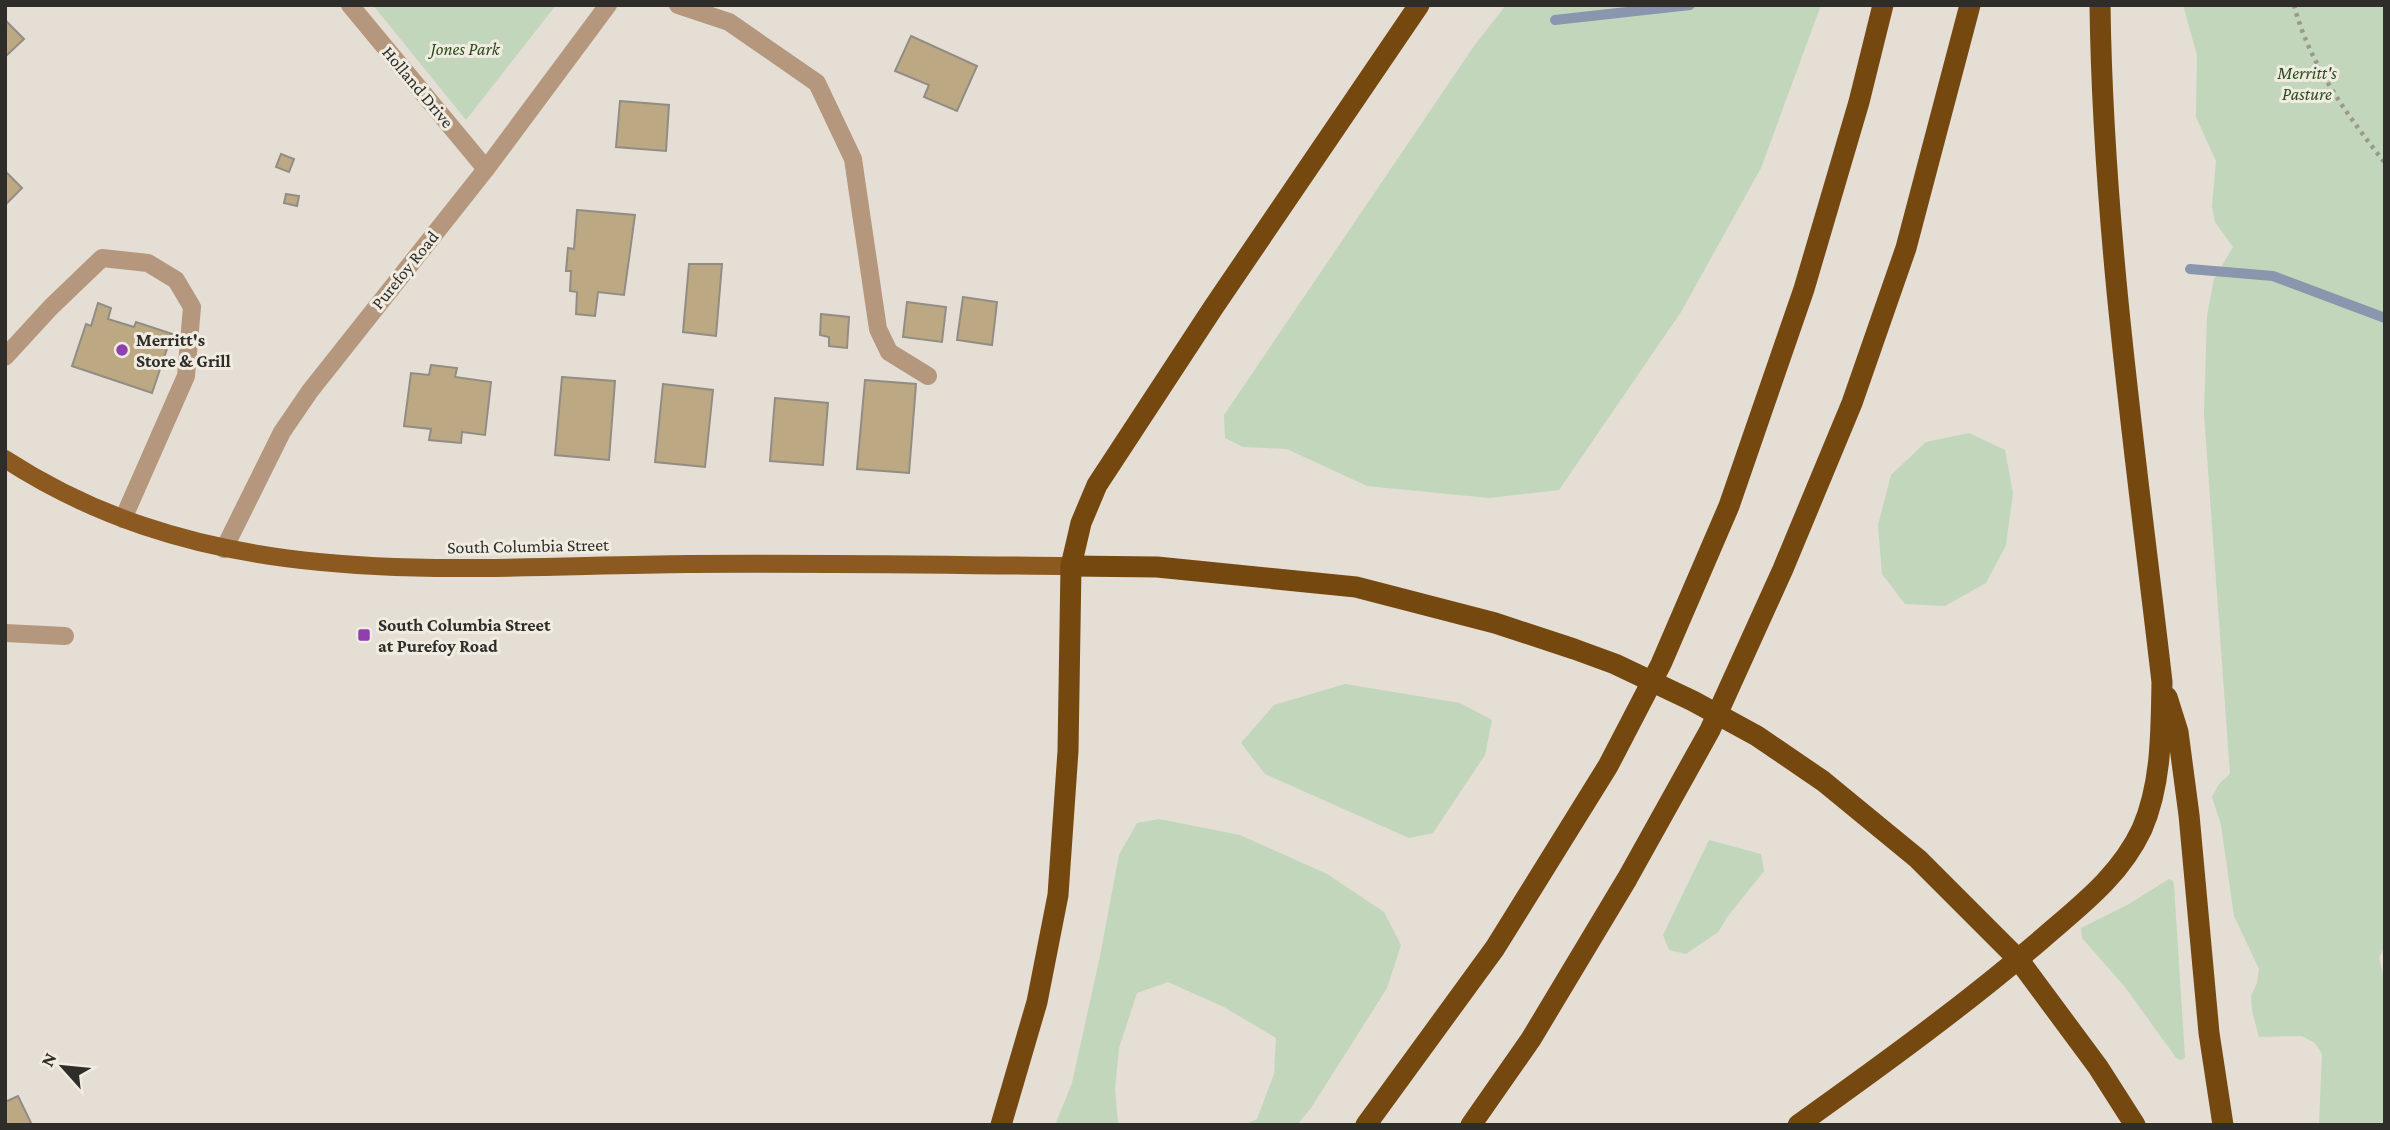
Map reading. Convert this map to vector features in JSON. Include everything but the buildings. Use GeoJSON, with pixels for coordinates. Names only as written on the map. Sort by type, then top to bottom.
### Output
{"type":"FeatureCollection","features":[{"type":"Feature","properties":{"kind":"highway"},"geometry":{"type":"LineString","coordinates":[[1001,1125],[1037,1002],[1058,895],[1068,751],[1071,566],[1082,523],[1097,485],[1213,308],[1419,5]]}},
{"type":"Feature","properties":{"kind":"highway"},"geometry":{"type":"LineString","coordinates":[[1366,1125],[1495,948],[1608,766],[1661,664],[1729,506],[1804,289],[1859,102],[1883,5]]}},
{"type":"Feature","properties":{"kind":"highway"},"geometry":{"type":"LineString","coordinates":[[1471,1125],[1531,1039],[1627,879],[1710,730],[1783,569],[1852,403],[1906,248],[1970,5]]}},
{"type":"Feature","properties":{"kind":"highway"},"geometry":{"type":"LineString","coordinates":[[1798,1125],[1941,1022],[2102,887],[2133,847],[2143,826],[2155,786],[2162,682],[2115,276],[2101,68],[2100,5]]}},
{"type":"Feature","properties":{"kind":"highway"},"geometry":{"type":"LineString","coordinates":[[1071,566],[1157,567],[1356,587],[1495,623],[1615,664],[1693,701],[1757,736],[1823,781],[1918,859],[2018,959],[2098,1067],[2135,1125]]}},
{"type":"Feature","properties":{"kind":"highway"},"geometry":{"type":"LineString","coordinates":[[2162,682],[2178,732],[2182,759],[2208,1033],[2223,1125]]}},
{"type":"Feature","properties":{"kind":"main road","name":"South Columbia Street"},"geometry":{"type":"LineString","coordinates":[[5,458],[85,504],[123,519],[225,549],[281,558],[443,569],[688,564],[1071,566]]}},
{"type":"Feature","properties":{"kind":"street","name":"Holland Drive"},"geometry":{"type":"LineString","coordinates":[[350,5],[486,169]]}},
{"type":"Feature","properties":{"kind":"street","name":"Purefoy Road"},"geometry":{"type":"LineString","coordinates":[[225,549],[282,432],[310,391],[486,169],[608,5]]}},
{"type":"Feature","properties":{"kind":"street"},"geometry":{"type":"LineString","coordinates":[[678,5],[729,22],[817,83],[853,159],[878,329],[888,352],[928,376]]}},
{"type":"Feature","properties":{"kind":"street"},"geometry":{"type":"LineString","coordinates":[[5,357],[51,307],[102,258],[148,263],[176,280],[192,307],[186,376],[123,519]]}},
{"type":"Feature","properties":{"kind":"street"},"geometry":{"type":"LineString","coordinates":[[5,633],[65,636]]}},
{"type":"Feature","properties":{"kind":"path"},"geometry":{"type":"LineString","coordinates":[[2294,5],[2312,52],[2332,89],[2385,163]]}},
{"type":"Feature","properties":{"kind":"green space","name":"Jones Park"},"geometry":{"type":"Polygon","coordinates":[[[373,5],[556,5],[466,120],[373,5]]]}},
{"type":"Feature","properties":{"kind":"green space"},"geometry":{"type":"Polygon","coordinates":[[[1506,5],[1821,5],[1761,168],[1681,312],[1559,490],[1489,498],[1367,486],[1287,449],[1243,447],[1225,438],[1224,415],[1474,46],[1506,5]]]}},
{"type":"Feature","properties":{"kind":"green space","name":"Merritt's Pasture"},"geometry":{"type":"Polygon","coordinates":[[[2183,5],[2385,5],[2385,945],[2379,958],[2385,981],[2385,1125],[2319,1125],[2322,1054],[2315,1043],[2302,1036],[2259,1037],[2251,996],[2259,969],[2234,916],[2221,825],[2212,797],[2219,784],[2230,774],[2204,414],[2207,316],[2214,279],[2233,247],[2215,222],[2212,207],[2216,161],[2196,117],[2197,55],[2183,5]]]}},
{"type":"Feature","properties":{"kind":"green space"},"geometry":{"type":"Polygon","coordinates":[[[1969,433],[2005,450],[2013,493],[2006,545],[1986,583],[1945,606],[1905,604],[1882,574],[1878,525],[1891,475],[1926,442],[1969,433]]]}},
{"type":"Feature","properties":{"kind":"green space"},"geometry":{"type":"Polygon","coordinates":[[[1345,684],[1460,703],[1492,720],[1485,755],[1433,833],[1409,838],[1265,774],[1241,743],[1274,705],[1345,684]]]}},
{"type":"Feature","properties":{"kind":"green space"},"geometry":{"type":"Polygon","coordinates":[[[1159,819],[1240,835],[1327,874],[1384,912],[1401,945],[1387,988],[1311,1108],[1297,1125],[1243,1125],[1257,1119],[1274,1074],[1276,1038],[1224,1007],[1168,982],[1137,993],[1119,1048],[1115,1089],[1118,1125],[1055,1125],[1072,1083],[1119,855],[1137,823],[1159,819]]]}},
{"type":"Feature","properties":{"kind":"green space"},"geometry":{"type":"Polygon","coordinates":[[[1709,840],[1761,854],[1764,871],[1718,932],[1686,954],[1669,950],[1663,935],[1709,840]]]}},
{"type":"Feature","properties":{"kind":"green space"},"geometry":{"type":"Polygon","coordinates":[[[2169,879],[2174,886],[2185,1057],[2182,1060],[2177,1059],[2125,987],[2082,938],[2081,928],[2129,904],[2169,879]]]}},
{"type":"Feature","properties":{"kind":"waterway"},"geometry":{"type":"LineString","coordinates":[[1555,20],[1690,5]]}},
{"type":"Feature","properties":{"kind":"waterway"},"geometry":{"type":"LineString","coordinates":[[2190,269],[2273,276],[2385,318]]}},
{"type":"Feature","properties":{"kind":"place","name":"Merritt's Store & Grill"},"geometry":{"type":"Point","coordinates":[122,350]}},
{"type":"Feature","properties":{"kind":"place","name":"South Columbia Street at Purefoy Road"},"geometry":{"type":"Point","coordinates":[364,635]}}]}
